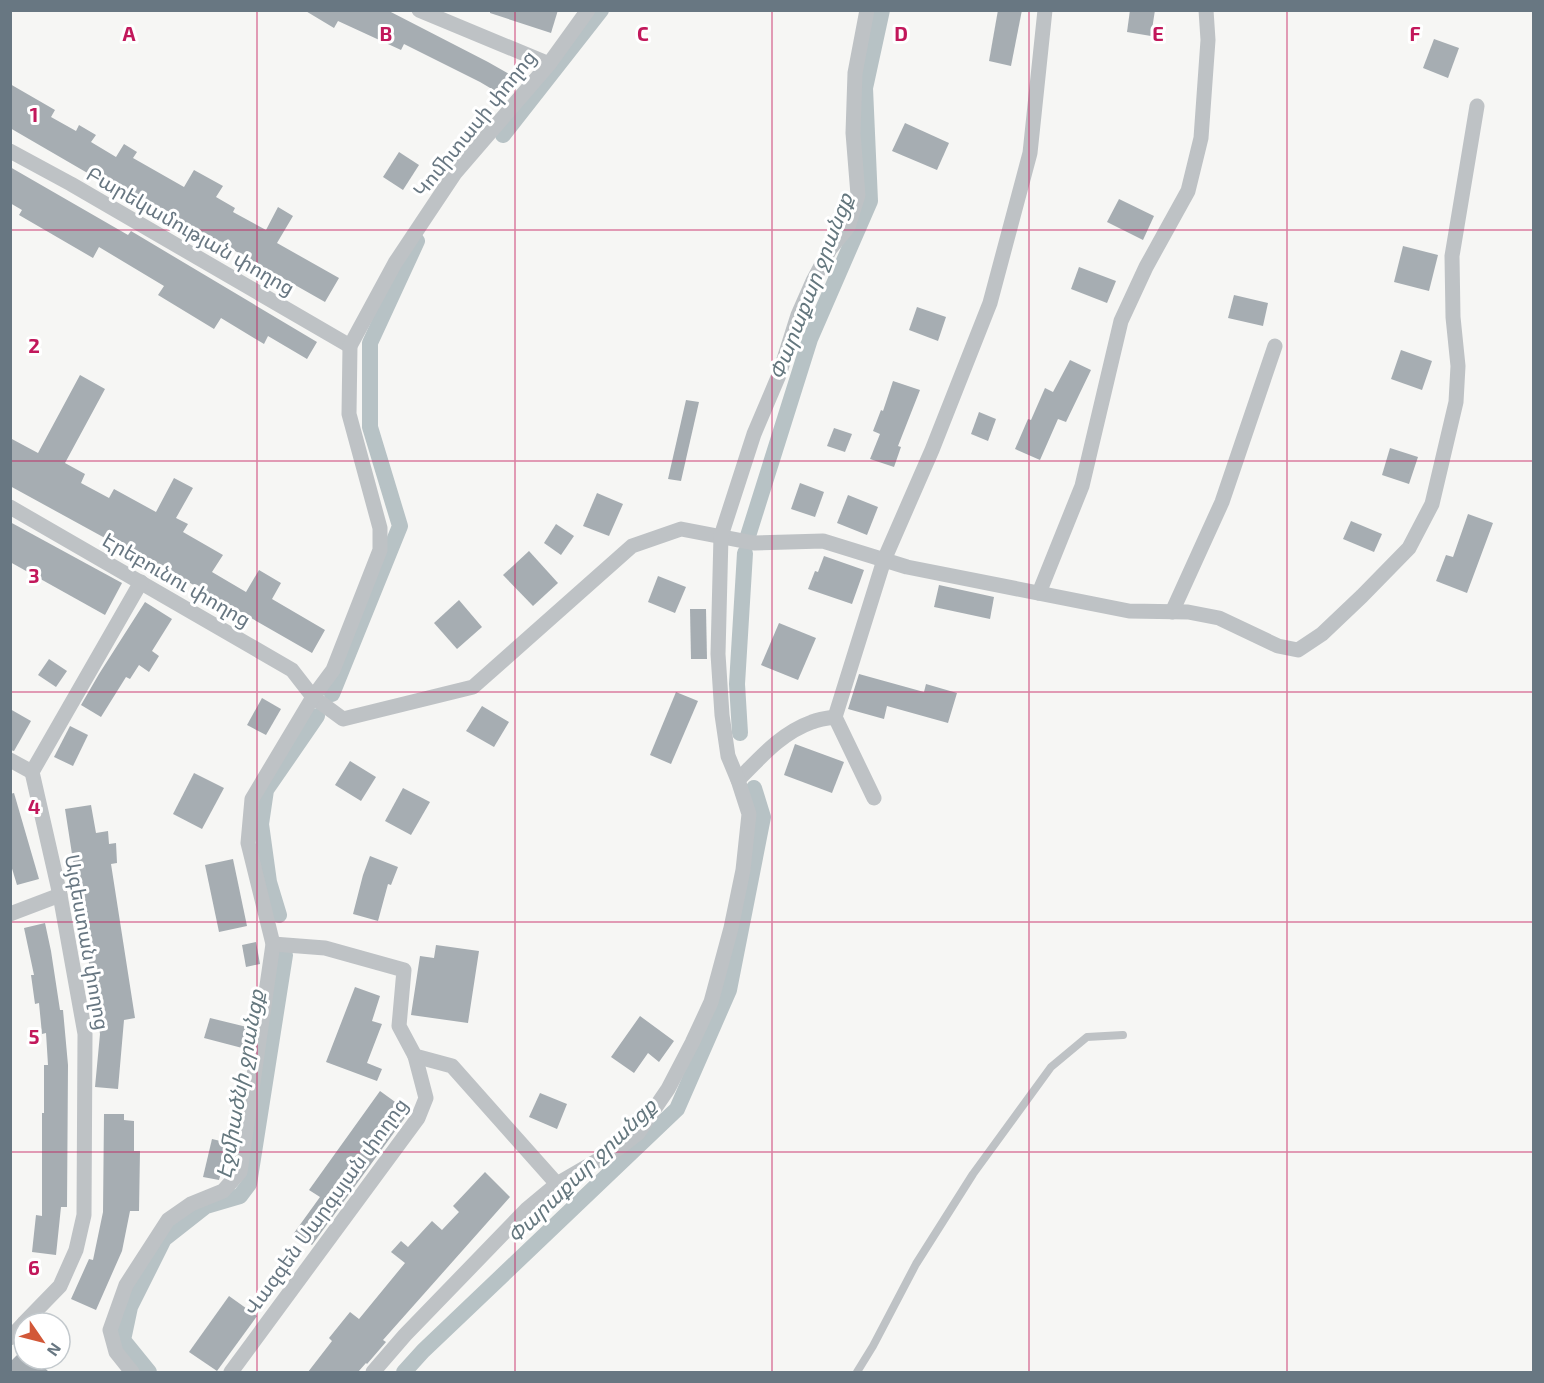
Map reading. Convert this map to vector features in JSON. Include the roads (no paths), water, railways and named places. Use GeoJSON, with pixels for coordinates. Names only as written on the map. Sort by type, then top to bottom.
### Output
{"type":"FeatureCollection","features":[{"type":"Feature","properties":{"kind":"street"},"geometry":{"type":"LineString","coordinates":[[418,10],[549,64]]}},
{"type":"Feature","properties":{"kind":"street","name":"Կոմիտասի փողոց"},"geometry":{"type":"LineString","coordinates":[[132,1372],[116,1352],[110,1330],[126,1285],[168,1220],[191,1204],[223,1191],[240,1172],[273,944],[248,843],[252,799],[313,697],[333,670],[380,550],[380,528],[349,414],[350,346],[395,262],[455,173],[549,64],[588,10]]}},
{"type":"Feature","properties":{"kind":"street"},"geometry":{"type":"LineString","coordinates":[[373,1372],[405,1335],[519,1217],[558,1184],[619,1148],[638,1133],[668,1089],[711,1002],[731,928],[743,870],[749,814],[728,756],[722,715],[718,654],[721,536],[754,434],[779,375],[798,315],[830,249],[848,227],[858,195],[853,133],[855,73],[867,10]]}},
{"type":"Feature","properties":{"kind":"street"},"geometry":{"type":"LineString","coordinates":[[874,798],[835,717],[884,560],[932,450],[990,303],[1030,153],[1045,10]]}},
{"type":"Feature","properties":{"kind":"street"},"geometry":{"type":"LineString","coordinates":[[1039,593],[1082,486],[1121,321],[1146,267],[1188,191],[1201,138],[1208,40],[1206,10]]}},
{"type":"Feature","properties":{"kind":"street"},"geometry":{"type":"LineString","coordinates":[[721,536],[754,543],[823,541],[907,567],[1129,611],[1188,612],[1219,618],[1278,645],[1298,650],[1322,634],[1408,548],[1432,504],[1456,402],[1458,366],[1453,317],[1452,256],[1477,106]]}},
{"type":"Feature","properties":{"kind":"street","name":"Բարեկամության փողոց"},"geometry":{"type":"LineString","coordinates":[[10,151],[350,346]]}},
{"type":"Feature","properties":{"kind":"street"},"geometry":{"type":"LineString","coordinates":[[1172,612],[1222,502],[1275,346]]}},
{"type":"Feature","properties":{"kind":"street","name":"Էրեբունու փողոց"},"geometry":{"type":"LineString","coordinates":[[10,507],[292,670],[313,697],[343,719],[473,687],[632,546],[681,529],[721,536]]}},
{"type":"Feature","properties":{"kind":"street"},"geometry":{"type":"LineString","coordinates":[[10,760],[32,772],[141,582]]}},
{"type":"Feature","properties":{"kind":"street"},"geometry":{"type":"LineString","coordinates":[[738,780],[771,747],[788,734],[812,722],[835,717]]}},
{"type":"Feature","properties":{"kind":"street","name":"Այգեստան փողոց"},"geometry":{"type":"LineString","coordinates":[[32,772],[60,895],[85,1034],[84,1215],[76,1250],[60,1286],[36,1311]]}},
{"type":"Feature","properties":{"kind":"street"},"geometry":{"type":"LineString","coordinates":[[10,914],[60,895]]}},
{"type":"Feature","properties":{"kind":"street","name":"Վազգեն Սարգսյան փողոց"},"geometry":{"type":"LineString","coordinates":[[231,1372],[418,1118],[426,1098],[415,1056],[399,1026],[404,970],[325,948],[273,944]]}},
{"type":"Feature","properties":{"kind":"street"},"geometry":{"type":"LineString","coordinates":[[415,1056],[452,1066],[558,1184]]}},
{"type":"Feature","properties":{"kind":"lane"},"geometry":{"type":"LineString","coordinates":[[857,1372],[916,1264],[973,1174],[1051,1067],[1087,1037],[1123,1035]]}},
{"type":"Feature","properties":{"kind":"waterway","name":"Էջմիածնի ջրանցք"},"geometry":{"type":"LineString","coordinates":[[503,135],[601,10]]}},
{"type":"Feature","properties":{"kind":"waterway","name":"Փարաքար ջրանցք"},"geometry":{"type":"LineString","coordinates":[[748,536],[810,339],[870,201],[865,88],[882,10]]}},
{"type":"Feature","properties":{"kind":"waterway","name":"Էջմիածնի ջրանցք"},"geometry":{"type":"LineString","coordinates":[[332,694],[400,526],[370,427],[370,343],[417,241]]}},
{"type":"Feature","properties":{"kind":"waterway","name":"Փարաքար ջրանցք"},"geometry":{"type":"LineString","coordinates":[[740,733],[737,684],[745,553]]}},
{"type":"Feature","properties":{"kind":"waterway","name":"Էջմիածնի ջրանցք"},"geometry":{"type":"LineString","coordinates":[[279,915],[269,882],[261,824],[266,790],[317,716]]}},
{"type":"Feature","properties":{"kind":"waterway","name":"Փարաքար ջրանցք"},"geometry":{"type":"LineString","coordinates":[[404,1372],[423,1351],[677,1109],[729,990],[763,817],[754,788]]}},
{"type":"Feature","properties":{"kind":"waterway","name":"Էջմիածնի ջրանցք"},"geometry":{"type":"LineString","coordinates":[[149,1372],[123,1340],[130,1307],[164,1239],[206,1206],[240,1196],[249,1184],[285,955]]}}]}
